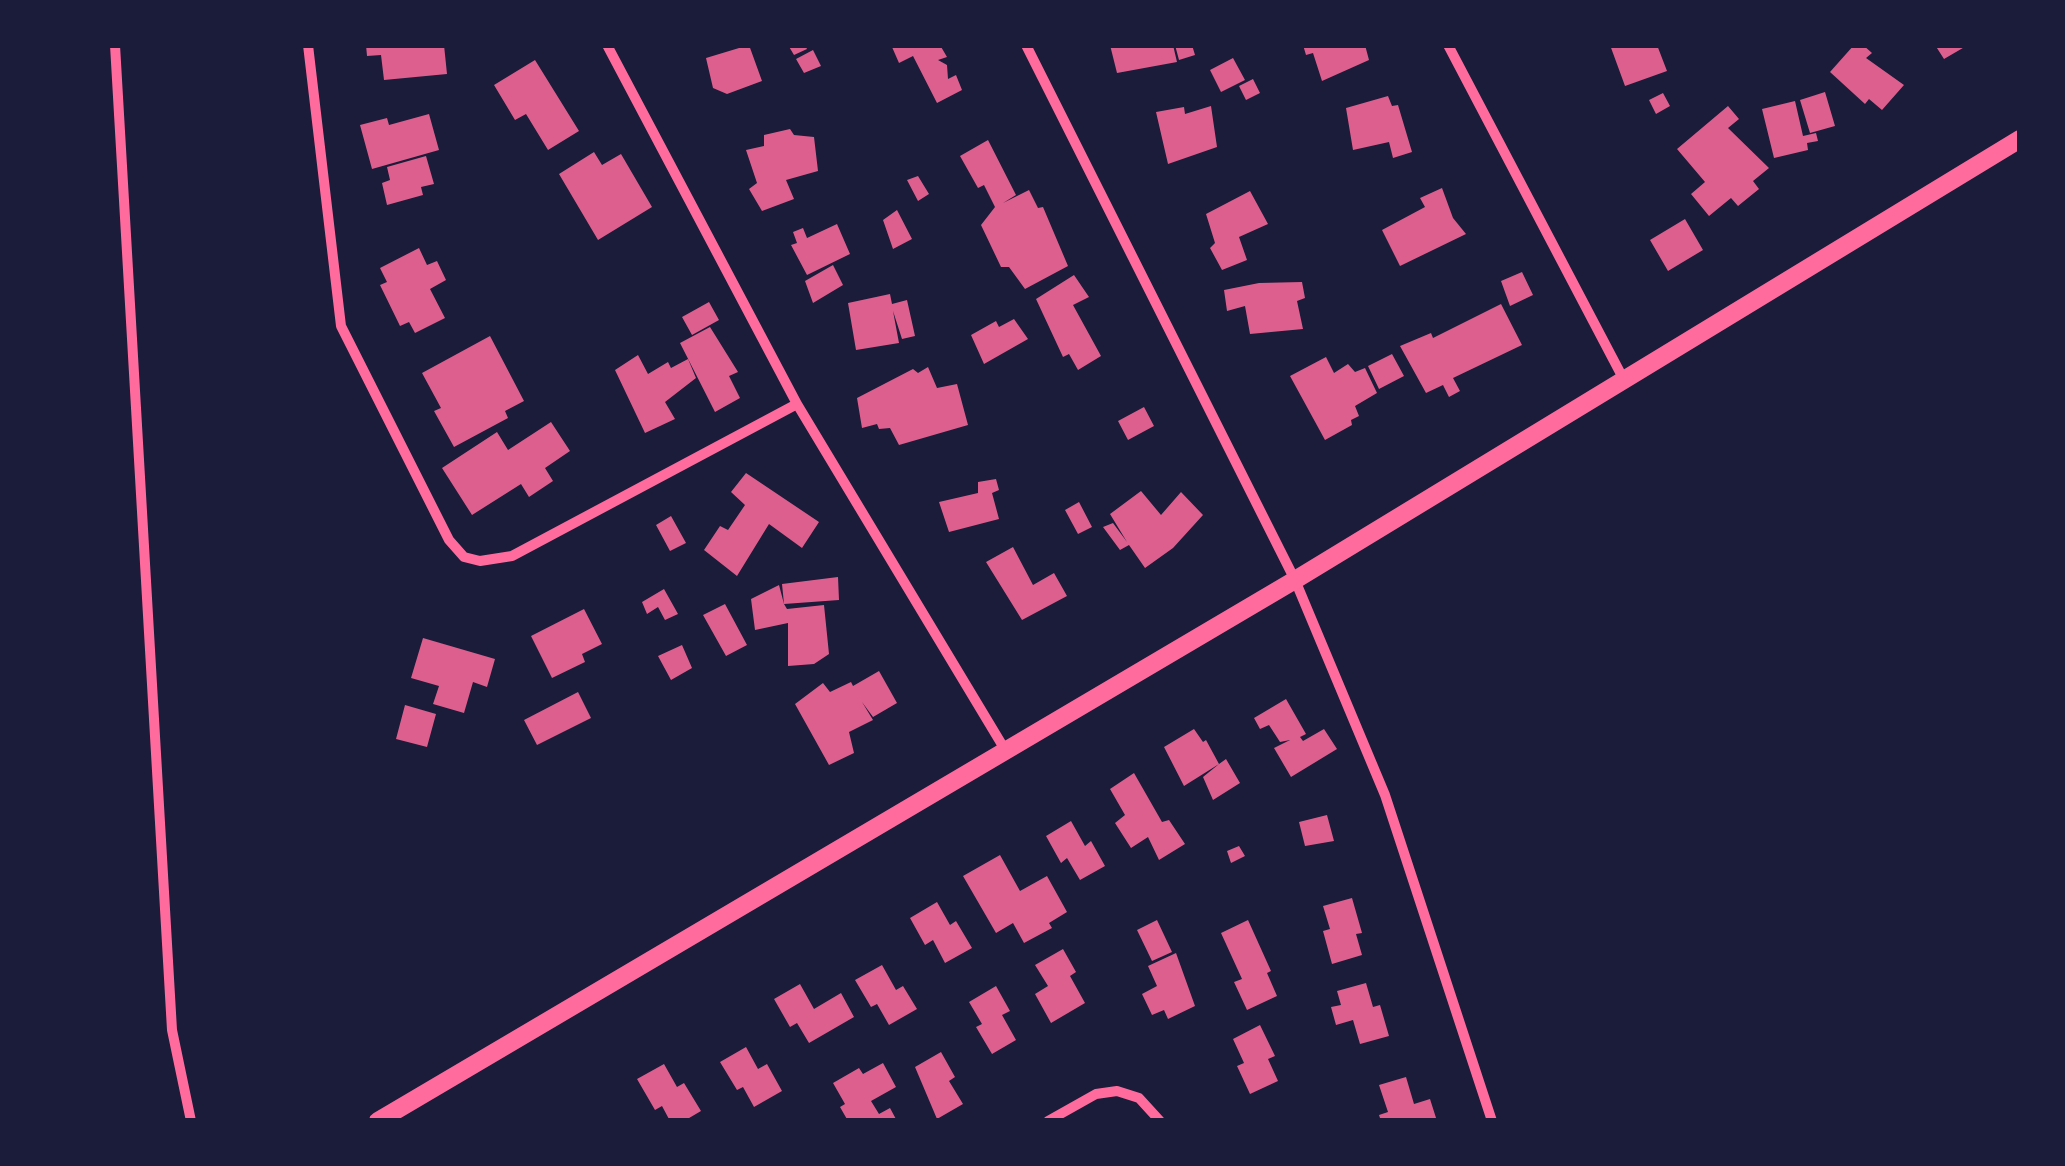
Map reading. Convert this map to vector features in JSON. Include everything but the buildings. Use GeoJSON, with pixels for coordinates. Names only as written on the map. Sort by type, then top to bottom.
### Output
{"type":"FeatureCollection","features":[{"type":"Feature","properties":{"kind":"street"},"geometry":{"type":"LineString","coordinates":[[115,45],[172,1030],[191,1121]]}},
{"type":"Feature","properties":{"kind":"street"},"geometry":{"type":"LineString","coordinates":[[308,45],[341,326],[449,540],[464,557],[480,561],[512,556],[797,404]]}},
{"type":"Feature","properties":{"kind":"street"},"geometry":{"type":"LineString","coordinates":[[607,45],[797,404],[1004,748]]}},
{"type":"Feature","properties":{"kind":"street"},"geometry":{"type":"LineString","coordinates":[[1026,45],[1296,580],[1385,795],[1492,1121]]}},
{"type":"Feature","properties":{"kind":"street"},"geometry":{"type":"LineString","coordinates":[[1448,45],[1623,378]]}},
{"type":"Feature","properties":{"kind":"street"},"geometry":{"type":"LineString","coordinates":[[378,1121],[1004,748],[1296,580],[2020,139]]}},
{"type":"Feature","properties":{"kind":"street"},"geometry":{"type":"LineString","coordinates":[[1048,1121],[1096,1094],[1116,1091],[1138,1098],[1160,1121]]}}]}
